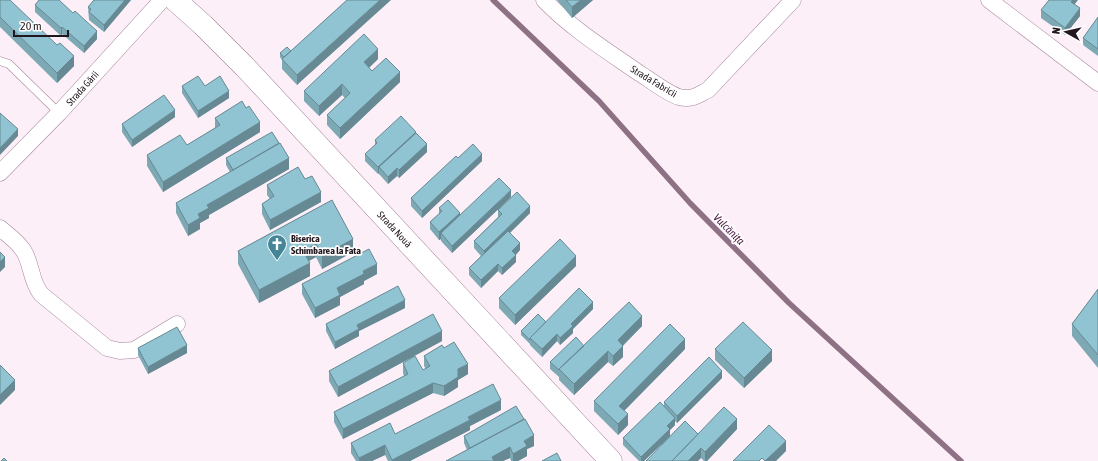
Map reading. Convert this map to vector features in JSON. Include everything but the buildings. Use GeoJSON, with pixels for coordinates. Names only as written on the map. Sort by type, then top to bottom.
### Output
{"type":"FeatureCollection","features":[{"type":"Feature","properties":{"kind":"main road","name":"Strada Nouă"},"geometry":{"type":"LineString","coordinates":[[175,0],[203,25],[245,67],[612,461]]}},
{"type":"Feature","properties":{"kind":"street","name":"Strada Gării"},"geometry":{"type":"LineString","coordinates":[[0,173],[59,113],[162,0]]}},
{"type":"Feature","properties":{"kind":"street","name":"Strada Fabricii"},"geometry":{"type":"LineString","coordinates":[[544,0],[553,10],[576,28],[659,86],[677,96],[692,98],[708,90],[793,0]]}},
{"type":"Feature","properties":{"kind":"street"},"geometry":{"type":"LineString","coordinates":[[989,0],[1098,82]]}},
{"type":"Feature","properties":{"kind":"street"},"geometry":{"type":"LineString","coordinates":[[0,228],[23,250],[36,288],[41,294],[107,348],[120,351],[134,350],[177,324]]}},
{"type":"Feature","properties":{"kind":"lane"},"geometry":{"type":"LineString","coordinates":[[0,61],[9,64],[59,113]]}},
{"type":"Feature","properties":{"kind":"waterway","name":"Vulcănița"},"geometry":{"type":"LineString","coordinates":[[493,0],[599,101],[690,203],[789,303],[961,461]]}},
{"type":"Feature","properties":{"kind":"place","name":"Biserica Schimbarea la Fata"},"geometry":{"type":"Point","coordinates":[277,261]}}]}
